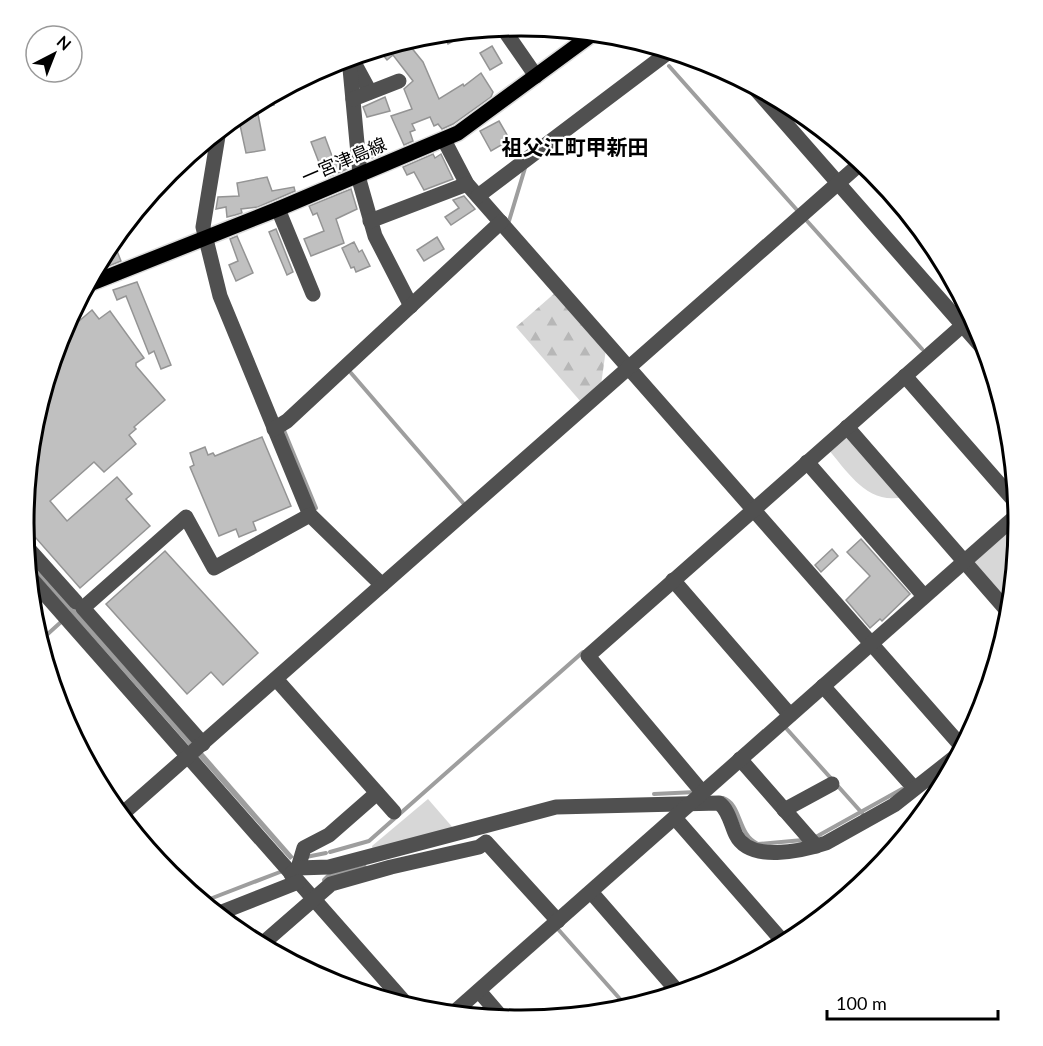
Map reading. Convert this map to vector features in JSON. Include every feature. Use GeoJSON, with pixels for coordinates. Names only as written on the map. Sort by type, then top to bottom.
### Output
{"type":"FeatureCollection","features":[{"type":"Feature","properties":{"kind":"main road","name":"一宮津島線"},"geometry":{"type":"LineString","coordinates":[[99,280],[444,140],[480,119],[585,40]]}},
{"type":"Feature","properties":{"kind":"street"},"geometry":{"type":"LineString","coordinates":[[509,36],[536,76]]}},
{"type":"Feature","properties":{"kind":"street"},"geometry":{"type":"LineString","coordinates":[[478,196],[662,57]]}},
{"type":"Feature","properties":{"kind":"street"},"geometry":{"type":"LineString","coordinates":[[355,66],[370,92]]}},
{"type":"Feature","properties":{"kind":"street"},"geometry":{"type":"LineString","coordinates":[[351,67],[359,176],[370,221],[375,236],[411,306]]}},
{"type":"Feature","properties":{"kind":"street"},"geometry":{"type":"LineString","coordinates":[[353,99],[399,81]]}},
{"type":"Feature","properties":{"kind":"street"},"geometry":{"type":"LineString","coordinates":[[767,102],[968,331]]}},
{"type":"Feature","properties":{"kind":"street"},"geometry":{"type":"LineString","coordinates":[[444,140],[467,184],[957,741]]}},
{"type":"Feature","properties":{"kind":"street"},"geometry":{"type":"LineString","coordinates":[[217,144],[203,227],[220,296],[308,511],[382,585]]}},
{"type":"Feature","properties":{"kind":"street"},"geometry":{"type":"LineString","coordinates":[[128,809],[855,168]]}},
{"type":"Feature","properties":{"kind":"street"},"geometry":{"type":"LineString","coordinates":[[370,221],[467,184]]}},
{"type":"Feature","properties":{"kind":"street"},"geometry":{"type":"LineString","coordinates":[[278,209],[313,294]]}},
{"type":"Feature","properties":{"kind":"street"},"geometry":{"type":"LineString","coordinates":[[274,429],[287,421],[501,222]]}},
{"type":"Feature","properties":{"kind":"street"},"geometry":{"type":"LineString","coordinates":[[698,798],[588,656],[963,325]]}},
{"type":"Feature","properties":{"kind":"street"},"geometry":{"type":"LineString","coordinates":[[905,376],[1007,493]]}},
{"type":"Feature","properties":{"kind":"street"},"geometry":{"type":"LineString","coordinates":[[847,427],[1001,604]]}},
{"type":"Feature","properties":{"kind":"street"},"geometry":{"type":"LineString","coordinates":[[807,462],[924,596]]}},
{"type":"Feature","properties":{"kind":"street"},"geometry":{"type":"LineString","coordinates":[[76,605],[164,531],[186,505],[216,557],[308,511]]}},
{"type":"Feature","properties":{"kind":"street"},"geometry":{"type":"LineString","coordinates":[[461,1006],[1008,523]]}},
{"type":"Feature","properties":{"kind":"street"},"geometry":{"type":"LineString","coordinates":[[36,558],[301,883],[397,994]]}},
{"type":"Feature","properties":{"kind":"street"},"geometry":{"type":"LineString","coordinates":[[674,580],[790,715]]}},
{"type":"Feature","properties":{"kind":"street"},"geometry":{"type":"LineString","coordinates":[[39,582],[83,608],[195,751]]}},
{"type":"Feature","properties":{"kind":"street"},"geometry":{"type":"LineString","coordinates":[[276,680],[394,812]]}},
{"type":"Feature","properties":{"kind":"street"},"geometry":{"type":"LineString","coordinates":[[823,686],[914,788]]}},
{"type":"Feature","properties":{"kind":"street"},"geometry":{"type":"LineString","coordinates":[[740,759],[816,846]]}},
{"type":"Feature","properties":{"kind":"street"},"geometry":{"type":"LineString","coordinates":[[227,910],[301,883],[329,867],[556,807],[698,798],[719,803],[725,807],[737,837],[750,850],[762,853],[816,846],[826,843],[894,805],[944,765]]}},
{"type":"Feature","properties":{"kind":"street"},"geometry":{"type":"LineString","coordinates":[[784,810],[832,784]]}},
{"type":"Feature","properties":{"kind":"street"},"geometry":{"type":"LineString","coordinates":[[266,937],[301,883],[304,848],[329,835],[377,793]]}},
{"type":"Feature","properties":{"kind":"street"},"geometry":{"type":"LineString","coordinates":[[675,818],[778,937]]}},
{"type":"Feature","properties":{"kind":"street"},"geometry":{"type":"LineString","coordinates":[[301,883],[331,884],[391,867],[479,848],[486,842],[558,921]]}},
{"type":"Feature","properties":{"kind":"street"},"geometry":{"type":"LineString","coordinates":[[258,933],[301,883]]}},
{"type":"Feature","properties":{"kind":"street"},"geometry":{"type":"LineString","coordinates":[[591,892],[673,986]]}},
{"type":"Feature","properties":{"kind":"street"},"geometry":{"type":"LineString","coordinates":[[478,991],[494,1009]]}},
{"type":"Feature","properties":{"kind":"green space"},"geometry":{"type":"Polygon","coordinates":[[[556,292],[606,349],[601,385],[581,402],[516,327],[556,292]]]}},
{"type":"Feature","properties":{"kind":"green space"},"geometry":{"type":"Polygon","coordinates":[[[844,433],[903,497],[879,496],[859,484],[851,476],[827,448],[844,433]]]}},
{"type":"Feature","properties":{"kind":"green space"},"geometry":{"type":"Polygon","coordinates":[[[1008,529],[1002,598],[971,560],[1008,529]]]}},
{"type":"Feature","properties":{"kind":"green space"},"geometry":{"type":"Polygon","coordinates":[[[428,799],[454,829],[373,850],[372,846],[428,799]]]}},
{"type":"Feature","properties":{"kind":"shaded area"},"geometry":{"type":"Polygon","coordinates":[[[37,562],[294,857],[290,860],[38,575],[37,562]]]}},
{"type":"Feature","properties":{"kind":"building"},"geometry":{"type":"Polygon","coordinates":[[[492,46],[502,63],[490,70],[480,53],[492,46]]]}},
{"type":"Feature","properties":{"kind":"building"},"geometry":{"type":"Polygon","coordinates":[[[412,49],[423,62],[439,99],[463,84],[464,86],[481,73],[493,92],[491,97],[453,124],[442,129],[438,124],[434,126],[430,117],[412,124],[415,130],[410,132],[413,141],[404,145],[391,116],[412,109],[404,89],[413,81],[393,55],[387,60],[384,56],[412,49]]]}},
{"type":"Feature","properties":{"kind":"building"},"geometry":{"type":"Polygon","coordinates":[[[385,97],[390,111],[367,117],[363,107],[385,97]]]}},
{"type":"Feature","properties":{"kind":"building"},"geometry":{"type":"Polygon","coordinates":[[[258,114],[265,150],[246,153],[240,126],[258,114]]]}},
{"type":"Feature","properties":{"kind":"building"},"geometry":{"type":"Polygon","coordinates":[[[499,121],[510,140],[491,151],[480,131],[499,121]]]}},
{"type":"Feature","properties":{"kind":"building"},"geometry":{"type":"Polygon","coordinates":[[[325,137],[332,156],[348,154],[350,168],[325,178],[311,142],[325,137]]]}},
{"type":"Feature","properties":{"kind":"building"},"geometry":{"type":"Polygon","coordinates":[[[370,142],[373,151],[380,150],[381,155],[368,159],[367,143],[370,142]]]}},
{"type":"Feature","properties":{"kind":"building"},"geometry":{"type":"Polygon","coordinates":[[[433,154],[435,158],[441,154],[453,179],[424,190],[414,172],[407,175],[403,167],[433,154]]]}},
{"type":"Feature","properties":{"kind":"building"},"geometry":{"type":"Polygon","coordinates":[[[267,177],[272,191],[294,187],[295,191],[258,207],[241,209],[242,213],[227,217],[226,207],[216,209],[218,197],[239,196],[237,183],[267,177]]]}},
{"type":"Feature","properties":{"kind":"building"},"geometry":{"type":"Polygon","coordinates":[[[351,189],[357,209],[336,219],[344,243],[311,256],[304,239],[324,231],[317,213],[313,215],[309,206],[351,189]]]}},
{"type":"Feature","properties":{"kind":"building"},"geometry":{"type":"Polygon","coordinates":[[[464,196],[475,209],[451,225],[445,217],[459,208],[453,200],[464,196]]]}},
{"type":"Feature","properties":{"kind":"building"},"geometry":{"type":"Polygon","coordinates":[[[276,229],[293,272],[287,275],[269,232],[276,229]]]}},
{"type":"Feature","properties":{"kind":"building"},"geometry":{"type":"Polygon","coordinates":[[[237,236],[253,273],[236,281],[229,265],[238,261],[230,239],[237,236]]]}},
{"type":"Feature","properties":{"kind":"building"},"geometry":{"type":"Polygon","coordinates":[[[437,237],[444,249],[424,261],[417,250],[437,237]]]}},
{"type":"Feature","properties":{"kind":"building"},"geometry":{"type":"Polygon","coordinates":[[[354,242],[359,252],[362,250],[370,266],[356,272],[354,267],[351,268],[342,248],[354,242]]]}},
{"type":"Feature","properties":{"kind":"building"},"geometry":{"type":"Polygon","coordinates":[[[117,252],[121,261],[108,266],[117,252]]]}},
{"type":"Feature","properties":{"kind":"building"},"geometry":{"type":"Polygon","coordinates":[[[137,282],[171,365],[161,369],[154,351],[149,354],[126,296],[117,300],[113,290],[137,282]]]}},
{"type":"Feature","properties":{"kind":"building"},"geometry":{"type":"Polygon","coordinates":[[[92,310],[99,319],[110,311],[144,358],[136,363],[136,366],[165,400],[134,427],[136,429],[129,435],[136,444],[104,472],[94,462],[50,501],[67,521],[117,477],[132,494],[126,499],[150,526],[80,588],[35,539],[34,523],[44,428],[60,366],[79,321],[92,310]]]}},
{"type":"Feature","properties":{"kind":"building"},"geometry":{"type":"Polygon","coordinates":[[[262,437],[291,506],[253,522],[256,530],[239,537],[236,529],[219,536],[190,467],[194,465],[190,453],[205,447],[208,455],[213,453],[215,456],[262,437]]]}},
{"type":"Feature","properties":{"kind":"building"},"geometry":{"type":"Polygon","coordinates":[[[861,539],[910,594],[882,621],[880,619],[870,628],[846,600],[870,576],[847,552],[861,539]]]}},
{"type":"Feature","properties":{"kind":"building"},"geometry":{"type":"Polygon","coordinates":[[[832,549],[838,556],[821,572],[815,565],[832,549]]]}},
{"type":"Feature","properties":{"kind":"building"},"geometry":{"type":"Polygon","coordinates":[[[165,551],[258,653],[223,685],[211,672],[187,694],[106,604],[165,551]]]}},
{"type":"Feature","properties":{"kind":"waterway"},"geometry":{"type":"LineString","coordinates":[[669,66],[797,210]]}},
{"type":"Feature","properties":{"kind":"waterway"},"geometry":{"type":"LineString","coordinates":[[509,221],[525,168]]}},
{"type":"Feature","properties":{"kind":"waterway"},"geometry":{"type":"LineString","coordinates":[[807,221],[922,349]]}},
{"type":"Feature","properties":{"kind":"waterway"},"geometry":{"type":"LineString","coordinates":[[351,373],[464,504]]}},
{"type":"Feature","properties":{"kind":"waterway"},"geometry":{"type":"LineString","coordinates":[[283,428],[316,508],[313,510]]}},
{"type":"Feature","properties":{"kind":"waterway"},"geometry":{"type":"LineString","coordinates":[[48,634],[61,622]]}},
{"type":"Feature","properties":{"kind":"waterway"},"geometry":{"type":"LineString","coordinates":[[330,852],[369,841],[583,652]]}},
{"type":"Feature","properties":{"kind":"waterway"},"geometry":{"type":"LineString","coordinates":[[785,727],[862,813]]}},
{"type":"Feature","properties":{"kind":"waterway"},"geometry":{"type":"LineString","coordinates":[[814,838],[902,789]]}},
{"type":"Feature","properties":{"kind":"waterway"},"geometry":{"type":"LineString","coordinates":[[654,794],[696,792]]}},
{"type":"Feature","properties":{"kind":"waterway"},"geometry":{"type":"LineString","coordinates":[[723,798],[734,806],[746,834],[758,844],[803,840]]}},
{"type":"Feature","properties":{"kind":"waterway"},"geometry":{"type":"LineString","coordinates":[[306,857],[326,853]]}},
{"type":"Feature","properties":{"kind":"waterway"},"geometry":{"type":"LineString","coordinates":[[324,880],[328,876],[365,867]]}},
{"type":"Feature","properties":{"kind":"waterway"},"geometry":{"type":"LineString","coordinates":[[212,898],[280,872]]}},
{"type":"Feature","properties":{"kind":"waterway"},"geometry":{"type":"LineString","coordinates":[[557,928],[621,1000]]}},
{"type":"Feature","properties":{"kind":"district","name":"祖父江町甲新田"},"geometry":{"type":"Point","coordinates":[575,148]}}]}
